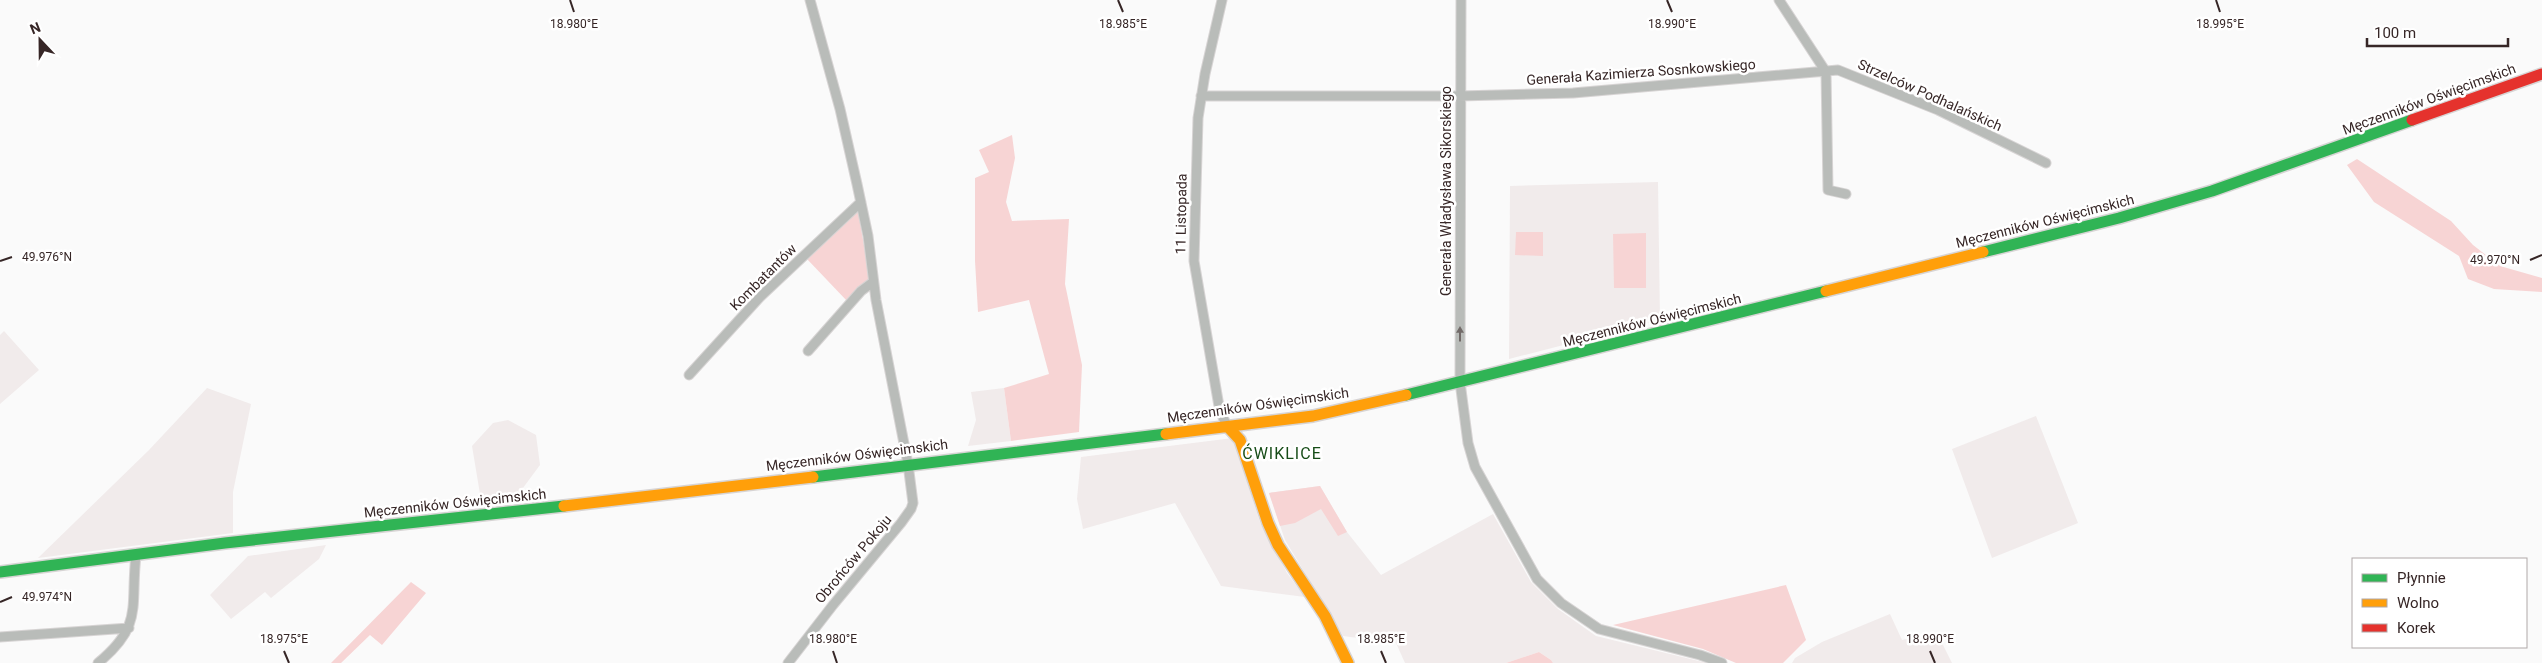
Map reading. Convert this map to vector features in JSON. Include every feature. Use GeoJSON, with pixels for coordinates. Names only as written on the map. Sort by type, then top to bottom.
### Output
{"type":"FeatureCollection","features":[{"type":"Feature","properties":{"kind":"main road","name":"Męczenników Oświęcimskich"},"geometry":{"type":"LineString","coordinates":[[0,572],[1228,427],[1336,412],[2164,206],[2263,174],[2542,74]]}},
{"type":"Feature","properties":{"kind":"main road"},"geometry":{"type":"LineString","coordinates":[[1228,427],[1240,440],[1268,523],[1278,546],[1325,616],[1348,663]]}},
{"type":"Feature","properties":{"kind":"street"},"geometry":{"type":"LineString","coordinates":[[810,0],[840,109],[861,202],[908,464]]}},
{"type":"Feature","properties":{"kind":"street","name":"11 Listopada"},"geometry":{"type":"LineString","coordinates":[[1222,0],[1201,96],[1195,184],[1194,261],[1220,412],[1228,427]]}},
{"type":"Feature","properties":{"kind":"street","name":"Generała Władysława Sikorskiego"},"geometry":{"type":"LineString","coordinates":[[1461,0],[1459,96],[1460,382],[1468,443],[1475,467],[1537,579],[1561,604],[1599,629],[1700,655],[1722,663]]}},
{"type":"Feature","properties":{"kind":"street"},"geometry":{"type":"LineString","coordinates":[[1779,0],[1826,72],[1828,190],[1846,194]]}},
{"type":"Feature","properties":{"kind":"street","name":"Strzelców Podhalańskich"},"geometry":{"type":"LineString","coordinates":[[1826,72],[1838,70],[1938,110],[2046,163]]}},
{"type":"Feature","properties":{"kind":"street","name":"Generała Kazimierza Sosnkowskiego"},"geometry":{"type":"LineString","coordinates":[[1201,96],[1459,96],[1573,93],[1692,81],[1826,72]]}},
{"type":"Feature","properties":{"kind":"street","name":"Kombatantów"},"geometry":{"type":"LineString","coordinates":[[689,375],[760,297],[861,202]]}},
{"type":"Feature","properties":{"kind":"street"},"geometry":{"type":"LineString","coordinates":[[808,351],[860,291],[874,282]]}},
{"type":"Feature","properties":{"kind":"street","name":"Obrońców Pokoju"},"geometry":{"type":"LineString","coordinates":[[788,663],[833,605],[909,514],[913,503],[908,464]]}},
{"type":"Feature","properties":{"kind":"street"},"geometry":{"type":"LineString","coordinates":[[98,663],[121,640],[129,628],[134,604],[136,555]]}},
{"type":"Feature","properties":{"kind":"street"},"geometry":{"type":"LineString","coordinates":[[0,637],[129,628]]}},
{"type":"Feature","properties":{"kind":"shaded area"},"geometry":{"type":"Polygon","coordinates":[[[1012,135],[1015,158],[1006,202],[1012,221],[1069,219],[1065,284],[1082,365],[1079,432],[1011,441],[1004,388],[1049,374],[1029,300],[978,312],[975,261],[975,178],[989,172],[979,150],[1012,135]]]}},
{"type":"Feature","properties":{"kind":"shaded area"},"geometry":{"type":"Polygon","coordinates":[[[2357,159],[2451,221],[2473,245],[2500,266],[2542,278],[2542,292],[2494,289],[2468,279],[2459,256],[2374,202],[2347,165],[2357,159]]]}},
{"type":"Feature","properties":{"kind":"shaded area"},"geometry":{"type":"Polygon","coordinates":[[[1658,182],[1660,320],[1509,359],[1510,186],[1658,182]]]}},
{"type":"Feature","properties":{"kind":"shaded area"},"geometry":{"type":"Polygon","coordinates":[[[858,211],[870,280],[858,288],[847,301],[807,259],[858,211]]]}},
{"type":"Feature","properties":{"kind":"shaded area"},"geometry":{"type":"Polygon","coordinates":[[[1516,232],[1543,232],[1543,256],[1515,255],[1516,232]]]}},
{"type":"Feature","properties":{"kind":"shaded area"},"geometry":{"type":"Polygon","coordinates":[[[1646,233],[1646,288],[1614,288],[1613,234],[1646,233]]]}},
{"type":"Feature","properties":{"kind":"shaded area"},"geometry":{"type":"Polygon","coordinates":[[[4,331],[39,370],[0,404],[0,335],[4,331]]]}},
{"type":"Feature","properties":{"kind":"shaded area"},"geometry":{"type":"Polygon","coordinates":[[[207,388],[251,404],[233,492],[233,533],[38,558],[149,450],[207,388]]]}},
{"type":"Feature","properties":{"kind":"shaded area"},"geometry":{"type":"Polygon","coordinates":[[[1004,388],[1011,441],[968,446],[976,420],[971,392],[1004,388]]]}},
{"type":"Feature","properties":{"kind":"shaded area"},"geometry":{"type":"Polygon","coordinates":[[[2036,416],[2078,523],[1992,558],[1952,449],[2036,416]]]}},
{"type":"Feature","properties":{"kind":"shaded area"},"geometry":{"type":"Polygon","coordinates":[[[508,420],[536,435],[540,465],[517,496],[519,501],[482,506],[472,446],[493,423],[508,420]]]}},
{"type":"Feature","properties":{"kind":"shaded area"},"geometry":{"type":"Polygon","coordinates":[[[1233,438],[1261,525],[1287,573],[1305,597],[1221,586],[1175,503],[1083,529],[1077,499],[1081,457],[1233,438]]]}},
{"type":"Feature","properties":{"kind":"shaded area"},"geometry":{"type":"Polygon","coordinates":[[[1320,486],[1347,532],[1381,575],[1493,514],[1531,582],[1558,609],[1596,636],[1707,663],[1553,663],[1539,652],[1506,663],[1405,663],[1396,643],[1343,636],[1285,540],[1269,493],[1320,486]]]}},
{"type":"Feature","properties":{"kind":"shaded area"},"geometry":{"type":"Polygon","coordinates":[[[1320,486],[1347,532],[1338,536],[1321,509],[1295,523],[1280,526],[1269,493],[1320,486]]]}},
{"type":"Feature","properties":{"kind":"shaded area"},"geometry":{"type":"Polygon","coordinates":[[[326,545],[319,559],[271,598],[265,592],[231,619],[210,595],[248,556],[326,545]]]}},
{"type":"Feature","properties":{"kind":"shaded area"},"geometry":{"type":"Polygon","coordinates":[[[411,582],[426,593],[382,645],[370,635],[341,663],[331,663],[411,582]]]}},
{"type":"Feature","properties":{"kind":"shaded area"},"geometry":{"type":"Polygon","coordinates":[[[1786,585],[1806,640],[1783,663],[1736,663],[1703,649],[1613,625],[1786,585]]]}},
{"type":"Feature","properties":{"kind":"shaded area"},"geometry":{"type":"Polygon","coordinates":[[[1890,614],[1902,640],[1937,633],[1952,663],[1792,663],[1795,658],[1822,642],[1890,614]]]}},
{"type":"Feature","properties":{"kind":"shaded area"},"geometry":{"type":"Polygon","coordinates":[[[1539,652],[1553,663],[1506,663],[1539,652]]]}},
{"type":"Feature","properties":{"kind":"traffic: fast"},"geometry":{"type":"LineString","coordinates":[[1983,252],[2119,218],[2212,191],[2412,120]]}},
{"type":"Feature","properties":{"kind":"traffic: fast"},"geometry":{"type":"LineString","coordinates":[[1406,395],[1826,291]]}},
{"type":"Feature","properties":{"kind":"traffic: fast"},"geometry":{"type":"LineString","coordinates":[[813,477],[1166,434]]}},
{"type":"Feature","properties":{"kind":"traffic: fast"},"geometry":{"type":"LineString","coordinates":[[0,572],[225,543],[564,506]]}},
{"type":"Feature","properties":{"kind":"traffic: slow"},"geometry":{"type":"LineString","coordinates":[[1826,291],[1983,252]]}},
{"type":"Feature","properties":{"kind":"traffic: slow"},"geometry":{"type":"LineString","coordinates":[[1166,434],[1313,416],[1406,395]]}},
{"type":"Feature","properties":{"kind":"traffic: slow"},"geometry":{"type":"LineString","coordinates":[[1228,427],[1240,440],[1268,523],[1278,545],[1325,616],[1348,663]]}},
{"type":"Feature","properties":{"kind":"traffic: slow"},"geometry":{"type":"LineString","coordinates":[[564,506],[813,477]]}},
{"type":"Feature","properties":{"kind":"traffic: jam"},"geometry":{"type":"LineString","coordinates":[[2412,120],[2542,74]]}},
{"type":"Feature","properties":{"kind":"district","name":"ĆWIKLICE"},"geometry":{"type":"Point","coordinates":[1282,453]}}]}
